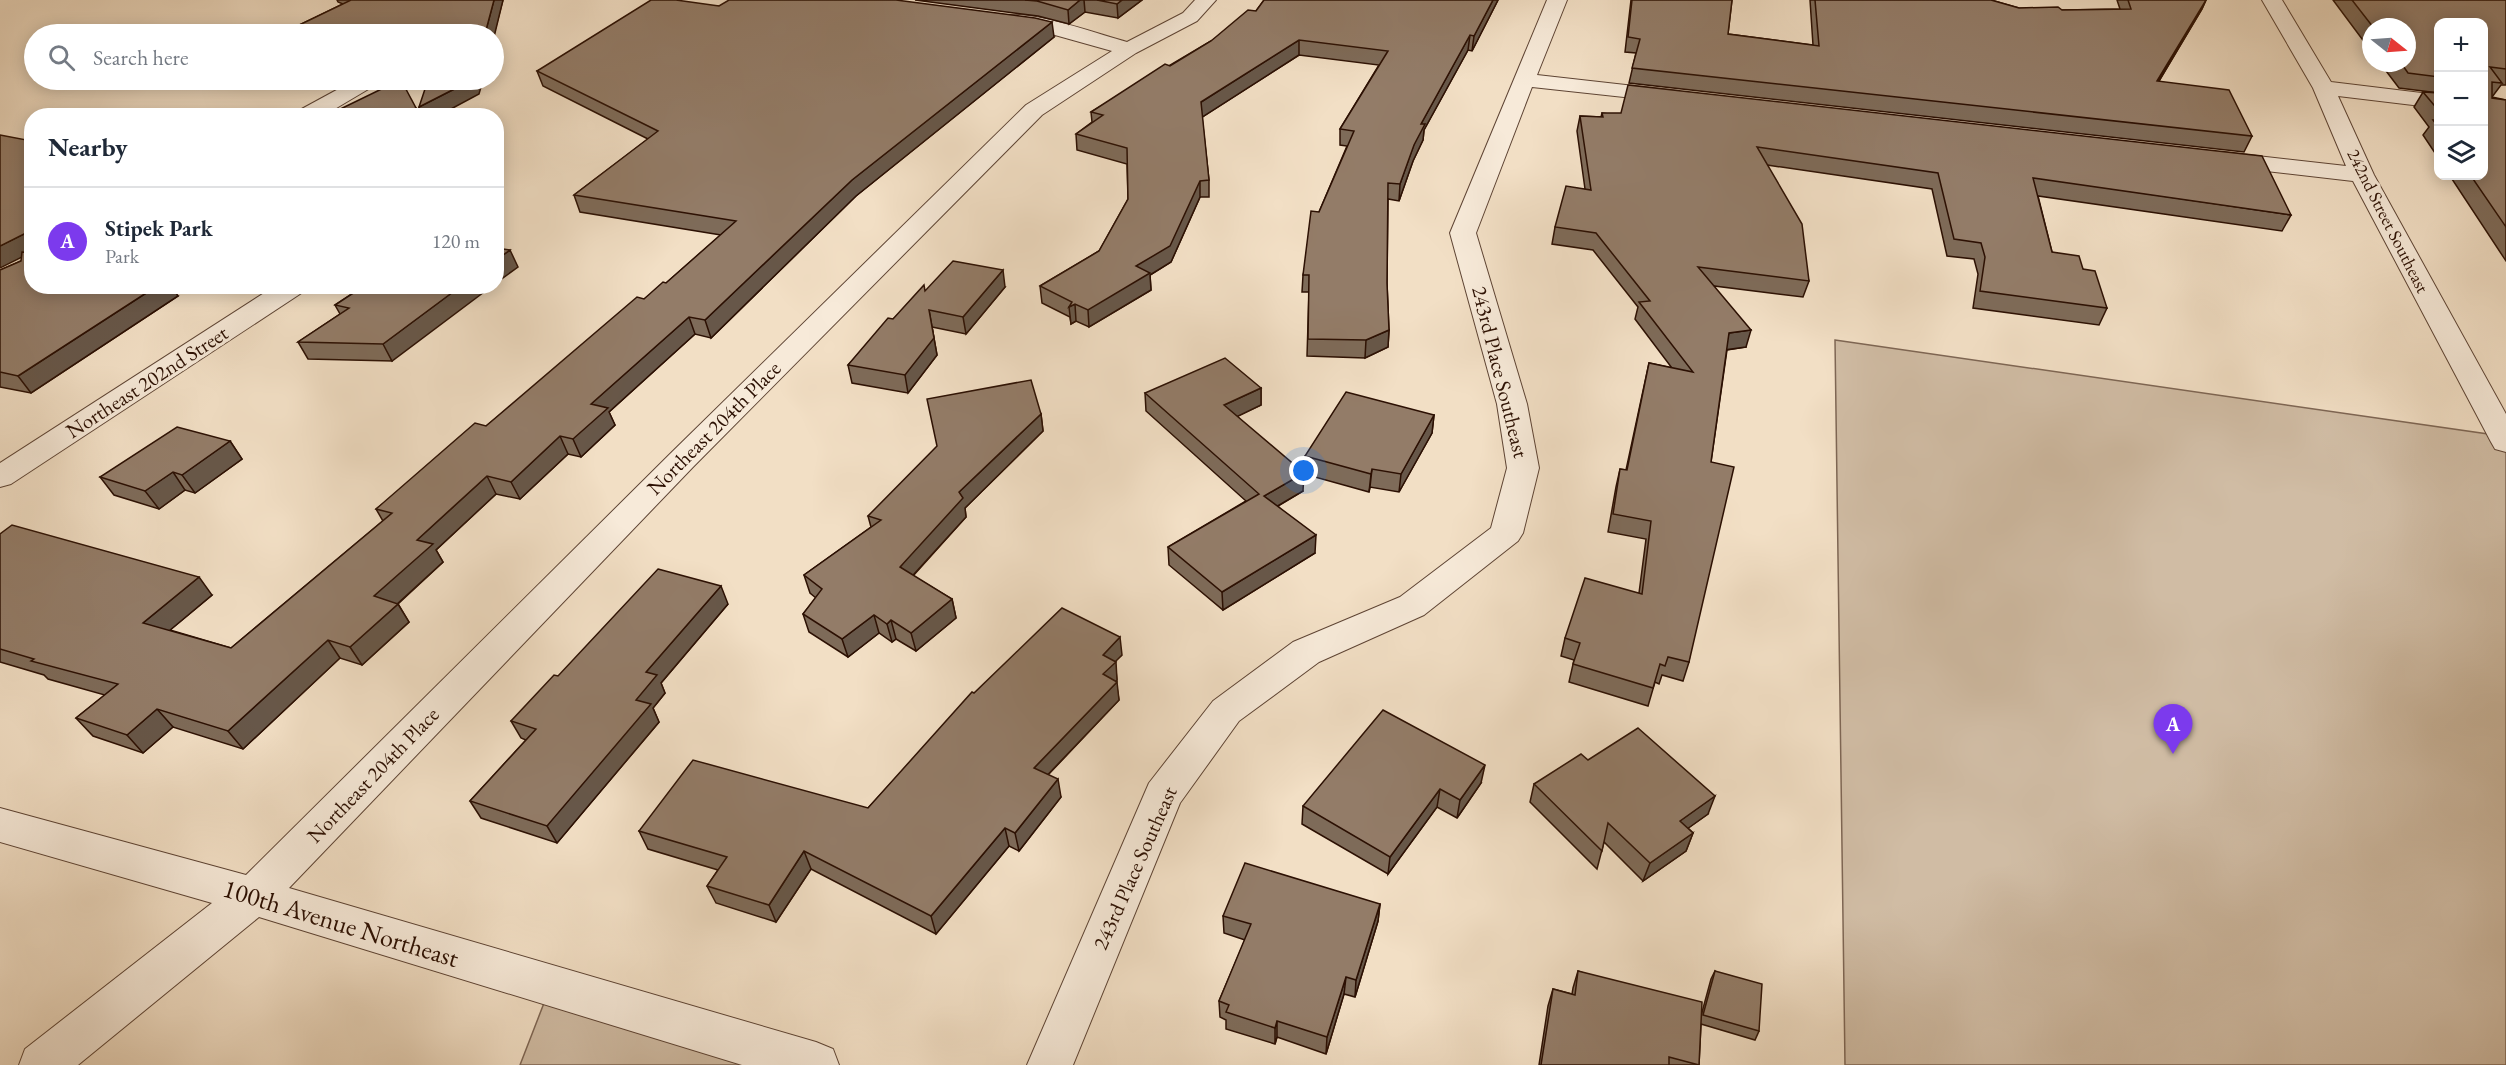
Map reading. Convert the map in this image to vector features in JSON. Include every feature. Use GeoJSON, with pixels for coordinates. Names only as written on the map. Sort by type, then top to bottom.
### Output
{"type":"FeatureCollection","features":[{"type":"Feature","properties":{"kind":"street","name":"Northeast 204th Place"},"geometry":{"type":"LineString","coordinates":[[42,1065],[253,896],[682,459],[1034,110],[1129,49],[1190,17],[1206,0]]}},
{"type":"Feature","properties":{"kind":"street","name":"243rd Place Southeast"},"geometry":{"type":"LineString","coordinates":[[1050,1065],[1163,795],[1226,711],[1306,652],[1412,606],[1506,533],[1523,468],[1512,404],[1463,233],[1557,0]]}},
{"type":"Feature","properties":{"kind":"street","name":"242nd Street Southeast"},"geometry":{"type":"LineString","coordinates":[[2272,0],[2324,88],[2362,176],[2506,442]]}},
{"type":"Feature","properties":{"kind":"street"},"geometry":{"type":"LineString","coordinates":[[991,18],[1038,24],[1129,49]]}},
{"type":"Feature","properties":{"kind":"street"},"geometry":{"type":"LineString","coordinates":[[1523,80],[1689,99]]}},
{"type":"Feature","properties":{"kind":"street"},"geometry":{"type":"LineString","coordinates":[[2324,88],[2434,100]]}},
{"type":"Feature","properties":{"kind":"street"},"geometry":{"type":"LineString","coordinates":[[320,108],[352,90]]}},
{"type":"Feature","properties":{"kind":"street"},"geometry":{"type":"LineString","coordinates":[[2197,157],[2362,176]]}},
{"type":"Feature","properties":{"kind":"street","name":"Northeast 202nd Street"},"geometry":{"type":"LineString","coordinates":[[0,477],[282,294]]}},
{"type":"Feature","properties":{"kind":"street","name":"100th Avenue Northeast"},"geometry":{"type":"LineString","coordinates":[[0,825],[253,896],[816,1065]]}},
{"type":"Feature","properties":{"kind":"shaded area"},"geometry":{"type":"Polygon","coordinates":[[[1835,340],[2502,436],[2506,444],[2506,1065],[1845,1065],[1835,340]]]}},
{"type":"Feature","properties":{"kind":"shaded area"},"geometry":{"type":"Polygon","coordinates":[[[551,985],[815,1065],[520,1065],[551,985]]]}},
{"type":"Feature","properties":{"kind":"building"},"geometry":{"type":"Polygon","coordinates":[[[351,0],[494,0],[488,24],[301,24],[351,0]]]}},
{"type":"Feature","properties":{"kind":"building"},"geometry":{"type":"Polygon","coordinates":[[[651,0],[676,0],[719,6],[729,0],[896,0],[1052,22],[852,180],[705,320],[689,317],[591,404],[608,408],[573,439],[560,436],[511,482],[487,476],[417,540],[433,544],[374,596],[398,604],[350,647],[328,640],[228,731],[157,709],[127,735],[76,718],[118,684],[31,661],[34,659],[0,649],[0,534],[12,525],[199,577],[143,623],[231,648],[392,513],[376,509],[475,423],[486,426],[637,297],[644,299],[663,282],[666,283],[736,221],[574,195],[658,131],[537,71],[651,0]]]}},
{"type":"Feature","properties":{"kind":"building"},"geometry":{"type":"Polygon","coordinates":[[[1025,0],[1080,0],[1068,10],[1025,0]]]}},
{"type":"Feature","properties":{"kind":"building"},"geometry":{"type":"Polygon","coordinates":[[[1097,0],[1122,0],[1117,4],[1097,0]]]}},
{"type":"Feature","properties":{"kind":"building"},"geometry":{"type":"Polygon","coordinates":[[[1264,0],[1493,0],[1474,36],[1470,35],[1421,124],[1425,124],[1414,145],[1400,184],[1388,183],[1389,330],[1366,340],[1308,339],[1309,275],[1303,275],[1311,211],[1319,212],[1354,131],[1340,129],[1388,51],[1299,40],[1201,102],[1209,180],[1200,181],[1170,246],[1136,266],[1150,273],[1088,310],[1075,304],[1069,307],[1072,302],[1040,286],[1099,251],[1128,199],[1127,148],[1076,134],[1103,115],[1091,112],[1165,64],[1170,66],[1211,41],[1248,10],[1256,11],[1264,0]]]}},
{"type":"Feature","properties":{"kind":"building"},"geometry":{"type":"Polygon","coordinates":[[[1632,0],[1732,0],[1728,34],[1819,46],[1815,0],[1991,0],[2019,8],[2058,7],[2062,10],[2131,9],[2128,0],[2206,0],[2157,81],[2229,90],[2252,136],[1632,68],[1640,39],[1628,37],[1632,0]]]}},
{"type":"Feature","properties":{"kind":"building"},"geometry":{"type":"Polygon","coordinates":[[[2352,0],[2506,0],[2506,69],[2490,67],[2502,83],[2492,82],[2492,98],[2506,100],[2506,227],[2474,180],[2488,180],[2488,18],[2434,18],[2434,76],[2407,72],[2416,72],[2416,18],[2366,18],[2352,0]]]}},
{"type":"Feature","properties":{"kind":"building"},"geometry":{"type":"Polygon","coordinates":[[[1628,85],[2262,156],[2291,215],[2033,178],[2052,252],[2079,256],[2083,269],[2095,271],[2107,308],[1980,291],[1985,257],[1981,243],[1954,239],[1938,173],[1757,147],[1802,224],[1809,281],[1698,267],[1751,330],[1729,333],[1711,462],[1734,467],[1689,662],[1668,657],[1665,666],[1660,664],[1653,688],[1573,664],[1580,643],[1565,638],[1585,578],[1642,594],[1651,521],[1613,514],[1620,469],[1627,470],[1649,363],[1693,372],[1639,302],[1650,301],[1596,233],[1555,227],[1566,186],[1591,190],[1580,116],[1603,117],[1602,113],[1621,113],[1628,85]]]}},
{"type":"Feature","properties":{"kind":"building"},"geometry":{"type":"Polygon","coordinates":[[[380,90],[406,90],[416,108],[343,108],[380,90]]]}},
{"type":"Feature","properties":{"kind":"building"},"geometry":{"type":"Polygon","coordinates":[[[425,90],[452,90],[419,107],[425,90]]]}},
{"type":"Feature","properties":{"kind":"building"},"geometry":{"type":"Polygon","coordinates":[[[2423,92],[2434,93],[2434,105],[2423,92]]]}},
{"type":"Feature","properties":{"kind":"building"},"geometry":{"type":"Polygon","coordinates":[[[0,135],[24,140],[24,234],[0,246],[0,135]]]}},
{"type":"Feature","properties":{"kind":"building"},"geometry":{"type":"Polygon","coordinates":[[[22,252],[24,252],[24,294],[145,294],[18,376],[0,372],[0,270],[21,261],[22,252]]]}},
{"type":"Feature","properties":{"kind":"building"},"geometry":{"type":"Polygon","coordinates":[[[953,261],[1003,270],[963,317],[929,310],[934,338],[905,375],[848,365],[888,318],[893,319],[924,285],[925,291],[953,261]]]}},
{"type":"Feature","properties":{"kind":"building"},"geometry":{"type":"Polygon","coordinates":[[[352,294],[450,294],[383,344],[298,342],[349,308],[335,305],[352,294]]]}},
{"type":"Feature","properties":{"kind":"building"},"geometry":{"type":"Polygon","coordinates":[[[1225,358],[1261,388],[1224,405],[1304,473],[1264,496],[1316,535],[1222,592],[1168,547],[1259,494],[1145,393],[1225,358]]]}},
{"type":"Feature","properties":{"kind":"building"},"geometry":{"type":"Polygon","coordinates":[[[1031,380],[1041,414],[959,492],[963,498],[900,567],[952,599],[911,633],[891,620],[887,624],[874,615],[842,639],[803,614],[822,589],[804,575],[881,520],[868,516],[937,446],[927,399],[1031,380]]]}},
{"type":"Feature","properties":{"kind":"building"},"geometry":{"type":"Polygon","coordinates":[[[1346,392],[1434,415],[1401,474],[1372,469],[1371,474],[1305,456],[1346,392]]]}},
{"type":"Feature","properties":{"kind":"building"},"geometry":{"type":"Polygon","coordinates":[[[177,427],[230,441],[182,475],[173,472],[145,491],[100,477],[177,427]]]}},
{"type":"Feature","properties":{"kind":"building"},"geometry":{"type":"Polygon","coordinates":[[[658,569],[721,586],[646,672],[657,675],[636,700],[651,704],[547,826],[470,801],[536,729],[511,721],[554,675],[558,676],[658,569]]]}},
{"type":"Feature","properties":{"kind":"building"},"geometry":{"type":"Polygon","coordinates":[[[1062,608],[1120,637],[1103,655],[1116,662],[1103,674],[1117,682],[1034,768],[1058,779],[1015,833],[1005,828],[931,916],[804,851],[769,905],[707,886],[727,857],[639,831],[693,760],[868,808],[972,692],[974,693],[1062,608]]]}},
{"type":"Feature","properties":{"kind":"building"},"geometry":{"type":"Polygon","coordinates":[[[1383,710],[1485,765],[1460,800],[1440,789],[1390,857],[1303,806],[1383,710]]]}},
{"type":"Feature","properties":{"kind":"building"},"geometry":{"type":"Polygon","coordinates":[[[1638,728],[1715,796],[1680,821],[1693,833],[1650,863],[1608,823],[1602,851],[1534,784],[1581,754],[1588,760],[1638,728]]]}},
{"type":"Feature","properties":{"kind":"building"},"geometry":{"type":"Polygon","coordinates":[[[1245,863],[1380,904],[1356,980],[1346,977],[1327,1037],[1277,1021],[1275,1028],[1226,1012],[1229,1005],[1219,1001],[1251,924],[1223,916],[1245,863]]]}},
{"type":"Feature","properties":{"kind":"building"},"geometry":{"type":"Polygon","coordinates":[[[1578,971],[1702,1002],[1699,1065],[1669,1057],[1669,1065],[1541,1065],[1553,989],[1575,995],[1578,971]]]}},
{"type":"Feature","properties":{"kind":"building"},"geometry":{"type":"Polygon","coordinates":[[[1715,971],[1762,984],[1759,1031],[1703,1015],[1715,971]]]}},
{"type":"Feature","properties":{"kind":"place","name":"Stipek Park"},"geometry":{"type":"Point","coordinates":[2173,754]}}]}
